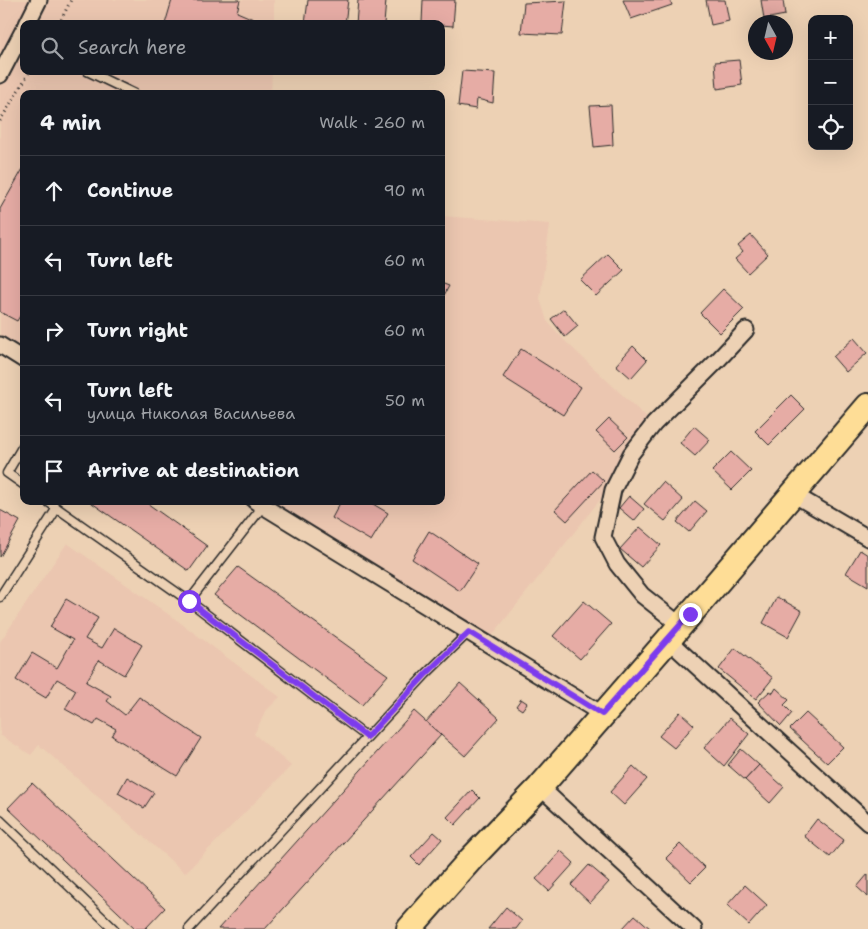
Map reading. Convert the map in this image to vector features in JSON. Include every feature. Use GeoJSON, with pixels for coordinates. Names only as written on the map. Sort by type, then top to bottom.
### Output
{"type":"FeatureCollection","features":[{"type":"Feature","properties":{"kind":"main road"},"geometry":{"type":"LineString","coordinates":[[409,929],[470,860],[540,786],[868,406]]}},
{"type":"Feature","properties":{"kind":"street"},"geometry":{"type":"LineString","coordinates":[[29,20],[39,0]]}},
{"type":"Feature","properties":{"kind":"street"},"geometry":{"type":"LineString","coordinates":[[0,75],[20,38]]}},
{"type":"Feature","properties":{"kind":"street"},"geometry":{"type":"LineString","coordinates":[[746,330],[654,424],[631,454],[613,490],[603,537],[617,564],[674,633],[868,823]]}},
{"type":"Feature","properties":{"kind":"street"},"geometry":{"type":"LineString","coordinates":[[0,345],[20,358]]}},
{"type":"Feature","properties":{"kind":"street"},"geometry":{"type":"LineString","coordinates":[[793,494],[868,538]]}},
{"type":"Feature","properties":{"kind":"street"},"geometry":{"type":"LineString","coordinates":[[261,505],[602,714]]}},
{"type":"Feature","properties":{"kind":"street"},"geometry":{"type":"LineString","coordinates":[[540,786],[694,929]]}},
{"type":"Feature","properties":{"kind":"lane"},"geometry":{"type":"LineString","coordinates":[[95,75],[127,90]]}},
{"type":"Feature","properties":{"kind":"lane"},"geometry":{"type":"LineString","coordinates":[[20,451],[7,473],[20,482]]}},
{"type":"Feature","properties":{"kind":"lane"},"geometry":{"type":"LineString","coordinates":[[53,505],[189,601],[367,737]]}},
{"type":"Feature","properties":{"kind":"lane"},"geometry":{"type":"LineString","coordinates":[[189,601],[258,505]]}},
{"type":"Feature","properties":{"kind":"lane"},"geometry":{"type":"LineString","coordinates":[[0,597],[57,508]]}},
{"type":"Feature","properties":{"kind":"lane"},"geometry":{"type":"LineString","coordinates":[[190,929],[426,674],[469,632]]}},
{"type":"Feature","properties":{"kind":"lane"},"geometry":{"type":"LineString","coordinates":[[0,820],[114,929]]}},
{"type":"Feature","properties":{"kind":"path"},"geometry":{"type":"LineString","coordinates":[[61,20],[71,0]]}},
{"type":"Feature","properties":{"kind":"path"},"geometry":{"type":"LineString","coordinates":[[0,122],[28,75]]}},
{"type":"Feature","properties":{"kind":"shaded area"},"geometry":{"type":"Polygon","coordinates":[[[0,0],[274,0],[274,20],[20,20],[20,75],[272,75],[271,90],[20,90],[20,350],[0,337],[0,0]]]}},
{"type":"Feature","properties":{"kind":"shaded area"},"geometry":{"type":"Polygon","coordinates":[[[445,216],[550,224],[540,299],[547,321],[565,341],[648,419],[626,450],[607,491],[491,637],[275,505],[445,505],[445,216]]]}},
{"type":"Feature","properties":{"kind":"shaded area"},"geometry":{"type":"Polygon","coordinates":[[[67,543],[178,621],[280,697],[266,711],[254,734],[291,766],[185,873],[39,745],[31,755],[0,735],[0,642],[67,543]]]}},
{"type":"Feature","properties":{"kind":"building"},"geometry":{"type":"Polygon","coordinates":[[[172,0],[240,0],[237,12],[256,20],[166,20],[172,0]]]}},
{"type":"Feature","properties":{"kind":"building"},"geometry":{"type":"Polygon","coordinates":[[[308,0],[348,0],[346,20],[306,20],[308,0]]]}},
{"type":"Feature","properties":{"kind":"building"},"geometry":{"type":"Polygon","coordinates":[[[358,0],[386,0],[384,20],[356,20],[358,0]]]}},
{"type":"Feature","properties":{"kind":"building"},"geometry":{"type":"Polygon","coordinates":[[[423,0],[455,0],[453,26],[445,25],[445,20],[422,20],[423,0]]]}},
{"type":"Feature","properties":{"kind":"building"},"geometry":{"type":"Polygon","coordinates":[[[623,0],[670,0],[672,5],[631,19],[623,0]]]}},
{"type":"Feature","properties":{"kind":"building"},"geometry":{"type":"Polygon","coordinates":[[[706,0],[725,0],[729,21],[711,25],[706,0]]]}},
{"type":"Feature","properties":{"kind":"building"},"geometry":{"type":"Polygon","coordinates":[[[761,0],[783,0],[785,15],[763,15],[761,0]]]}},
{"type":"Feature","properties":{"kind":"building"},"geometry":{"type":"Polygon","coordinates":[[[566,1],[562,35],[521,33],[524,3],[566,1]]]}},
{"type":"Feature","properties":{"kind":"building"},"geometry":{"type":"Polygon","coordinates":[[[739,60],[742,85],[717,89],[715,62],[739,60]]]}},
{"type":"Feature","properties":{"kind":"building"},"geometry":{"type":"Polygon","coordinates":[[[462,71],[495,73],[493,103],[477,99],[476,109],[458,106],[462,71]]]}},
{"type":"Feature","properties":{"kind":"building"},"geometry":{"type":"Polygon","coordinates":[[[611,105],[613,145],[594,147],[590,106],[611,105]]]}},
{"type":"Feature","properties":{"kind":"building"},"geometry":{"type":"Polygon","coordinates":[[[20,174],[20,316],[17,321],[0,312],[0,209],[20,174]]]}},
{"type":"Feature","properties":{"kind":"building"},"geometry":{"type":"Polygon","coordinates":[[[751,235],[768,254],[748,273],[735,259],[743,252],[738,246],[751,235]]]}},
{"type":"Feature","properties":{"kind":"building"},"geometry":{"type":"Polygon","coordinates":[[[608,254],[624,270],[596,296],[580,280],[608,254]]]}},
{"type":"Feature","properties":{"kind":"building"},"geometry":{"type":"Polygon","coordinates":[[[445,284],[449,286],[445,294],[445,284]]]}},
{"type":"Feature","properties":{"kind":"building"},"geometry":{"type":"Polygon","coordinates":[[[723,289],[744,309],[720,333],[700,313],[723,289]]]}},
{"type":"Feature","properties":{"kind":"building"},"geometry":{"type":"Polygon","coordinates":[[[564,309],[578,326],[565,337],[551,319],[564,309]]]}},
{"type":"Feature","properties":{"kind":"building"},"geometry":{"type":"Polygon","coordinates":[[[854,338],[867,353],[846,372],[833,357],[854,338]]]}},
{"type":"Feature","properties":{"kind":"building"},"geometry":{"type":"Polygon","coordinates":[[[633,346],[647,360],[631,378],[616,365],[633,346]]]}},
{"type":"Feature","properties":{"kind":"building"},"geometry":{"type":"Polygon","coordinates":[[[521,349],[581,387],[563,415],[503,377],[521,349]]]}},
{"type":"Feature","properties":{"kind":"building"},"geometry":{"type":"Polygon","coordinates":[[[791,395],[805,409],[769,445],[755,431],[791,395]]]}},
{"type":"Feature","properties":{"kind":"building"},"geometry":{"type":"Polygon","coordinates":[[[609,419],[628,437],[615,450],[596,432],[609,419]]]}},
{"type":"Feature","properties":{"kind":"building"},"geometry":{"type":"Polygon","coordinates":[[[694,426],[710,440],[695,456],[680,443],[694,426]]]}},
{"type":"Feature","properties":{"kind":"building"},"geometry":{"type":"Polygon","coordinates":[[[731,452],[751,471],[732,490],[712,471],[731,452]]]}},
{"type":"Feature","properties":{"kind":"building"},"geometry":{"type":"Polygon","coordinates":[[[592,470],[604,481],[567,521],[555,510],[592,470]]]}},
{"type":"Feature","properties":{"kind":"building"},"geometry":{"type":"Polygon","coordinates":[[[663,482],[683,500],[665,521],[644,504],[663,482]]]}},
{"type":"Feature","properties":{"kind":"building"},"geometry":{"type":"Polygon","coordinates":[[[629,496],[644,509],[634,521],[619,508],[629,496]]]}},
{"type":"Feature","properties":{"kind":"building"},"geometry":{"type":"Polygon","coordinates":[[[695,501],[707,511],[689,532],[677,522],[695,501]]]}},
{"type":"Feature","properties":{"kind":"building"},"geometry":{"type":"Polygon","coordinates":[[[95,505],[150,505],[207,546],[189,571],[95,505]]]}},
{"type":"Feature","properties":{"kind":"building"},"geometry":{"type":"Polygon","coordinates":[[[339,505],[375,505],[388,513],[371,541],[332,518],[339,505]]]}},
{"type":"Feature","properties":{"kind":"building"},"geometry":{"type":"Polygon","coordinates":[[[0,510],[20,521],[0,557],[0,510]]]}},
{"type":"Feature","properties":{"kind":"building"},"geometry":{"type":"Polygon","coordinates":[[[640,527],[661,545],[641,567],[620,549],[640,527]]]}},
{"type":"Feature","properties":{"kind":"building"},"geometry":{"type":"Polygon","coordinates":[[[429,531],[478,564],[460,591],[412,559],[429,531]]]}},
{"type":"Feature","properties":{"kind":"building"},"geometry":{"type":"Polygon","coordinates":[[[860,550],[868,555],[868,586],[846,573],[860,550]]]}},
{"type":"Feature","properties":{"kind":"building"},"geometry":{"type":"Polygon","coordinates":[[[238,567],[388,675],[362,705],[214,595],[238,567]]]}},
{"type":"Feature","properties":{"kind":"building"},"geometry":{"type":"Polygon","coordinates":[[[777,597],[802,611],[788,637],[763,623],[777,597]]]}},
{"type":"Feature","properties":{"kind":"building"},"geometry":{"type":"Polygon","coordinates":[[[66,599],[98,618],[85,639],[102,648],[114,628],[142,645],[124,675],[99,660],[86,682],[111,696],[107,701],[125,715],[139,697],[201,738],[177,776],[112,736],[116,729],[98,719],[94,725],[65,709],[76,690],[57,679],[46,698],[16,680],[32,653],[57,668],[73,640],[50,627],[66,599]]]}},
{"type":"Feature","properties":{"kind":"building"},"geometry":{"type":"Polygon","coordinates":[[[584,601],[611,624],[580,659],[553,636],[584,601]]]}},
{"type":"Feature","properties":{"kind":"building"},"geometry":{"type":"Polygon","coordinates":[[[735,648],[773,678],[756,699],[719,669],[735,648]]]}},
{"type":"Feature","properties":{"kind":"building"},"geometry":{"type":"Polygon","coordinates":[[[460,683],[499,718],[465,756],[426,722],[460,683]]]}},
{"type":"Feature","properties":{"kind":"building"},"geometry":{"type":"Polygon","coordinates":[[[776,688],[789,700],[784,705],[792,713],[781,726],[758,702],[770,691],[773,693],[776,688]]]}},
{"type":"Feature","properties":{"kind":"building"},"geometry":{"type":"Polygon","coordinates":[[[521,699],[527,703],[522,710],[516,706],[521,699]]]}},
{"type":"Feature","properties":{"kind":"building"},"geometry":{"type":"Polygon","coordinates":[[[414,711],[441,735],[265,929],[218,929],[414,711]]]}},
{"type":"Feature","properties":{"kind":"building"},"geometry":{"type":"Polygon","coordinates":[[[680,712],[694,725],[674,748],[659,736],[680,712]]]}},
{"type":"Feature","properties":{"kind":"building"},"geometry":{"type":"Polygon","coordinates":[[[806,713],[843,747],[827,763],[790,729],[806,713]]]}},
{"type":"Feature","properties":{"kind":"building"},"geometry":{"type":"Polygon","coordinates":[[[730,718],[749,734],[724,766],[704,748],[730,718]]]}},
{"type":"Feature","properties":{"kind":"building"},"geometry":{"type":"Polygon","coordinates":[[[741,749],[759,765],[745,780],[728,765],[741,749]]]}},
{"type":"Feature","properties":{"kind":"building"},"geometry":{"type":"Polygon","coordinates":[[[759,765],[784,787],[770,803],[745,780],[759,765]]]}},
{"type":"Feature","properties":{"kind":"building"},"geometry":{"type":"Polygon","coordinates":[[[633,766],[647,779],[624,805],[610,792],[633,766]]]}},
{"type":"Feature","properties":{"kind":"building"},"geometry":{"type":"Polygon","coordinates":[[[127,777],[154,793],[144,808],[118,793],[127,777]]]}},
{"type":"Feature","properties":{"kind":"building"},"geometry":{"type":"Polygon","coordinates":[[[32,783],[165,908],[145,929],[136,929],[8,808],[32,783]]]}},
{"type":"Feature","properties":{"kind":"building"},"geometry":{"type":"Polygon","coordinates":[[[472,790],[480,798],[455,825],[447,817],[472,790]]]}},
{"type":"Feature","properties":{"kind":"building"},"geometry":{"type":"Polygon","coordinates":[[[817,819],[844,840],[830,857],[804,836],[817,819]]]}},
{"type":"Feature","properties":{"kind":"building"},"geometry":{"type":"Polygon","coordinates":[[[434,832],[442,839],[419,865],[411,857],[434,832]]]}},
{"type":"Feature","properties":{"kind":"building"},"geometry":{"type":"Polygon","coordinates":[[[680,844],[705,868],[691,882],[666,858],[680,844]]]}},
{"type":"Feature","properties":{"kind":"building"},"geometry":{"type":"Polygon","coordinates":[[[561,851],[574,863],[549,891],[536,879],[561,851]]]}},
{"type":"Feature","properties":{"kind":"building"},"geometry":{"type":"Polygon","coordinates":[[[589,865],[609,882],[590,903],[571,885],[589,865]]]}},
{"type":"Feature","properties":{"kind":"building"},"geometry":{"type":"Polygon","coordinates":[[[868,874],[868,897],[857,887],[868,874]]]}},
{"type":"Feature","properties":{"kind":"building"},"geometry":{"type":"Polygon","coordinates":[[[745,885],[767,905],[749,925],[727,905],[745,885]]]}},
{"type":"Feature","properties":{"kind":"building"},"geometry":{"type":"Polygon","coordinates":[[[506,907],[522,921],[516,929],[488,929],[506,907]]]}},
{"type":"Feature","properties":{"kind":"building"},"geometry":{"type":"Polygon","coordinates":[[[635,915],[651,929],[622,929],[635,915]]]}},
{"type":"Feature","properties":{"kind":"route"},"geometry":{"type":"LineString","coordinates":[[189,601],[367,737],[426,674],[469,632],[602,714],[690,614]]}}]}
